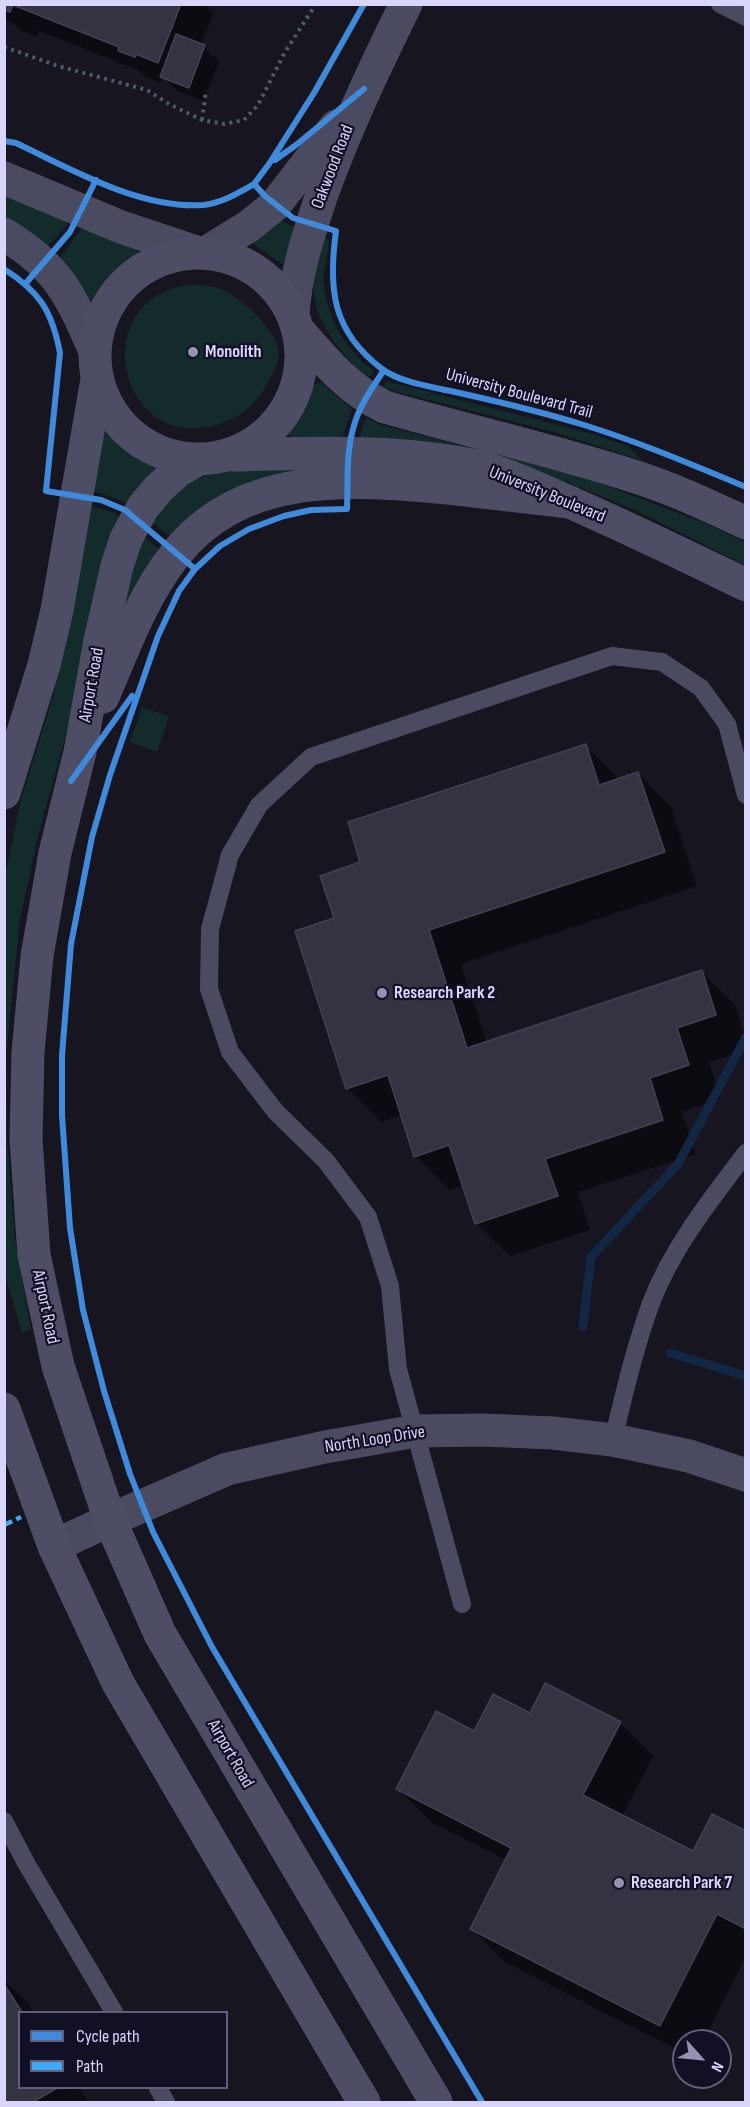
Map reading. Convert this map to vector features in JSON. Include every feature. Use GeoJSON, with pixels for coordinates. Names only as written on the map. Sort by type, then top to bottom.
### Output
{"type":"FeatureCollection","features":[{"type":"Feature","properties":{"kind":"main road"},"geometry":{"type":"LineString","coordinates":[[4,793],[44,665],[57,610],[101,319],[116,292],[138,271],[166,257],[201,252],[241,262],[260,274],[277,289],[295,323],[300,350],[300,370],[295,389],[276,423],[262,437],[246,447],[213,457],[179,458],[160,453],[131,435],[109,410],[95,364]]}},
{"type":"Feature","properties":{"kind":"main road","name":"University Boulevard"},"geometry":{"type":"LineString","coordinates":[[295,323],[341,378],[367,398],[385,407],[638,477],[681,493],[746,523]]}},
{"type":"Feature","properties":{"kind":"main road","name":"University Boulevard"},"geometry":{"type":"LineString","coordinates":[[213,457],[360,453],[401,455],[464,463],[517,479],[746,585]]}},
{"type":"Feature","properties":{"kind":"main road","name":"Airport Road"},"geometry":{"type":"LineString","coordinates":[[213,457],[178,471],[143,507],[126,539],[117,566],[100,641],[80,752],[55,853],[37,956],[28,1052],[26,1139],[34,1255],[58,1366],[110,1520],[160,1634],[436,2103]]}},
{"type":"Feature","properties":{"kind":"main road"},"geometry":{"type":"LineString","coordinates":[[80,752],[126,643],[161,574],[176,553],[202,527],[230,507],[288,488],[348,483],[400,484],[570,502]]}},
{"type":"Feature","properties":{"kind":"main road"},"geometry":{"type":"LineString","coordinates":[[4,1409],[54,1546],[117,1683],[364,2103]]}},
{"type":"Feature","properties":{"kind":"street","name":"Oakwood Road"},"geometry":{"type":"LineString","coordinates":[[295,323],[294,289],[329,173],[364,89],[406,4]]}},
{"type":"Feature","properties":{"kind":"street","name":"Oakwood Road"},"geometry":{"type":"LineString","coordinates":[[201,252],[249,226],[275,205],[364,89]]}},
{"type":"Feature","properties":{"kind":"street"},"geometry":{"type":"LineString","coordinates":[[4,178],[121,227],[201,252]]}},
{"type":"Feature","properties":{"kind":"street"},"geometry":{"type":"LineString","coordinates":[[4,234],[43,262],[62,283],[74,304],[95,364]]}},
{"type":"Feature","properties":{"kind":"street","name":"North Loop Drive"},"geometry":{"type":"LineString","coordinates":[[54,1546],[227,1469],[325,1447],[416,1431],[483,1430],[553,1433],[613,1440],[689,1456],[746,1475]]}},
{"type":"Feature","properties":{"kind":"lane"},"geometry":{"type":"LineString","coordinates":[[720,4],[746,18]]}},
{"type":"Feature","properties":{"kind":"lane"},"geometry":{"type":"LineString","coordinates":[[462,1604],[398,1369],[390,1286],[368,1217],[326,1161],[275,1112],[230,1052],[208,989],[210,929],[230,855],[259,805],[311,757],[612,656],[662,662],[701,688],[727,724],[746,795]]}},
{"type":"Feature","properties":{"kind":"lane"},"geometry":{"type":"LineString","coordinates":[[613,1440],[651,1303],[673,1260],[701,1215],[746,1153]]}},
{"type":"Feature","properties":{"kind":"lane"},"geometry":{"type":"LineString","coordinates":[[4,1821],[113,2011]]}},
{"type":"Feature","properties":{"kind":"lane"},"geometry":{"type":"LineString","coordinates":[[159,2089],[166,2103]]}},
{"type":"Feature","properties":{"kind":"path"},"geometry":{"type":"LineString","coordinates":[[4,47],[58,66],[147,90],[202,120],[224,124],[244,120],[258,105],[285,52],[316,4]]}},
{"type":"Feature","properties":{"kind":"path"},"geometry":{"type":"LineString","coordinates":[[202,120],[206,90]]}},
{"type":"Feature","properties":{"kind":"green space"},"geometry":{"type":"Polygon","coordinates":[[[4,189],[69,219],[64,229],[46,248],[5,219],[4,189]]]}},
{"type":"Feature","properties":{"kind":"green space"},"geometry":{"type":"Polygon","coordinates":[[[280,220],[297,228],[283,265],[249,241],[280,220]]]}},
{"type":"Feature","properties":{"kind":"green space"},"geometry":{"type":"Polygon","coordinates":[[[84,225],[137,247],[138,258],[115,277],[96,301],[91,302],[59,259],[84,225]]]}},
{"type":"Feature","properties":{"kind":"green space"},"geometry":{"type":"Polygon","coordinates":[[[321,232],[329,241],[324,277],[329,308],[346,343],[373,370],[373,374],[368,378],[350,362],[333,340],[316,304],[315,278],[321,232]]]}},
{"type":"Feature","properties":{"kind":"green space"},"geometry":{"type":"Polygon","coordinates":[[[201,285],[223,290],[239,300],[258,317],[278,345],[279,357],[263,391],[243,412],[216,425],[184,428],[158,418],[139,399],[128,375],[125,348],[132,322],[150,301],[178,287],[201,285]]]}},
{"type":"Feature","properties":{"kind":"green space"},"geometry":{"type":"Polygon","coordinates":[[[386,381],[593,434],[628,446],[641,460],[554,432],[382,387],[386,381]]]}},
{"type":"Feature","properties":{"kind":"green space"},"geometry":{"type":"Polygon","coordinates":[[[320,382],[352,409],[342,439],[292,438],[288,434],[288,429],[314,385],[320,382]]]}},
{"type":"Feature","properties":{"kind":"green space"},"geometry":{"type":"Polygon","coordinates":[[[367,418],[381,425],[579,475],[707,524],[745,542],[745,565],[635,510],[567,482],[464,453],[359,440],[367,418]]]}},
{"type":"Feature","properties":{"kind":"green space"},"geometry":{"type":"Polygon","coordinates":[[[110,431],[124,445],[162,467],[130,504],[91,490],[101,434],[110,431]]]}},
{"type":"Feature","properties":{"kind":"green space"},"geometry":{"type":"Polygon","coordinates":[[[274,464],[340,464],[173,539],[150,521],[171,497],[189,484],[229,469],[274,464]]]}},
{"type":"Feature","properties":{"kind":"green space"},"geometry":{"type":"Polygon","coordinates":[[[96,507],[115,513],[121,519],[38,836],[20,920],[6,1055],[7,1138],[15,1240],[31,1330],[22,1333],[4,1271],[5,877],[20,803],[54,693],[89,508],[96,507]]]}},
{"type":"Feature","properties":{"kind":"green space"},"geometry":{"type":"Polygon","coordinates":[[[144,537],[162,552],[120,635],[128,582],[144,537]]]}},
{"type":"Feature","properties":{"kind":"green space"},"geometry":{"type":"Polygon","coordinates":[[[142,707],[169,716],[157,752],[130,742],[142,707]]]}},
{"type":"Feature","properties":{"kind":"building"},"geometry":{"type":"Polygon","coordinates":[[[4,4],[181,4],[158,63],[136,54],[135,57],[118,51],[119,47],[13,5],[10,12],[4,9],[4,4]]]}},
{"type":"Feature","properties":{"kind":"building"},"geometry":{"type":"Polygon","coordinates":[[[176,34],[205,45],[189,88],[160,77],[176,34]]]}},
{"type":"Feature","properties":{"kind":"building","name":"Research Park 2"},"geometry":{"type":"Polygon","coordinates":[[[586,744],[599,785],[638,772],[665,852],[429,930],[467,1048],[702,970],[716,1015],[677,1028],[689,1065],[650,1078],[663,1120],[545,1159],[558,1196],[475,1224],[449,1145],[414,1157],[388,1075],[346,1089],[295,931],[334,918],[320,876],[360,862],[348,822],[586,744]]]}},
{"type":"Feature","properties":{"kind":"building","name":"Research Park 7"},"geometry":{"type":"Polygon","coordinates":[[[545,1683],[621,1722],[583,1795],[693,1851],[712,1814],[746,1831],[746,1929],[717,1914],[660,2026],[470,1929],[511,1848],[396,1789],[436,1711],[474,1731],[493,1694],[530,1713],[545,1683]]]}},
{"type":"Feature","properties":{"kind":"building"},"geometry":{"type":"Polygon","coordinates":[[[4,1984],[21,2011],[18,2011],[18,2089],[55,2089],[33,2102],[4,2102],[4,1984]]]}},
{"type":"Feature","properties":{"kind":"waterway"},"geometry":{"type":"LineString","coordinates":[[583,1326],[591,1257],[678,1164],[746,1037]]}},
{"type":"Feature","properties":{"kind":"waterway"},"geometry":{"type":"LineString","coordinates":[[670,1353],[746,1376]]}},
{"type":"Feature","properties":{"kind":"marked path"},"geometry":{"type":"LineString","coordinates":[[4,1525],[21,1517]]}},
{"type":"Feature","properties":{"kind":"cycle path"},"geometry":{"type":"LineString","coordinates":[[254,184],[314,93],[364,4]]}},
{"type":"Feature","properties":{"kind":"cycle path"},"geometry":{"type":"LineString","coordinates":[[275,160],[364,89]]}},
{"type":"Feature","properties":{"kind":"cycle path","name":"University Boulevard Trail"},"geometry":{"type":"LineString","coordinates":[[4,141],[16,143],[106,185],[155,201],[179,205],[210,204],[230,197],[254,184],[265,196],[293,218],[336,231],[334,290],[343,324],[365,355],[390,374],[422,385],[584,425],[645,446],[746,487]]}},
{"type":"Feature","properties":{"kind":"cycle path"},"geometry":{"type":"LineString","coordinates":[[26,283],[70,232],[96,180]]}},
{"type":"Feature","properties":{"kind":"cycle path"},"geometry":{"type":"LineString","coordinates":[[4,269],[27,286],[42,304],[53,325],[60,353],[46,491],[101,500],[125,510],[195,569],[220,546],[249,529],[284,516],[311,510],[347,509],[348,458],[355,421],[384,370]]}},
{"type":"Feature","properties":{"kind":"cycle path"},"geometry":{"type":"LineString","coordinates":[[195,569],[179,591],[158,636],[110,775],[92,837],[71,944],[62,1055],[62,1115],[70,1228],[83,1310],[104,1391],[130,1474],[153,1532],[212,1647],[482,2102]]}},
{"type":"Feature","properties":{"kind":"cycle path"},"geometry":{"type":"LineString","coordinates":[[71,781],[132,696]]}},
{"type":"Feature","properties":{"kind":"place","name":"Monolith"},"geometry":{"type":"Point","coordinates":[193,352]}},
{"type":"Feature","properties":{"kind":"place","name":"Research Park 2"},"geometry":{"type":"Point","coordinates":[382,993]}},
{"type":"Feature","properties":{"kind":"place","name":"Research Park 7"},"geometry":{"type":"Point","coordinates":[619,1883]}}]}
